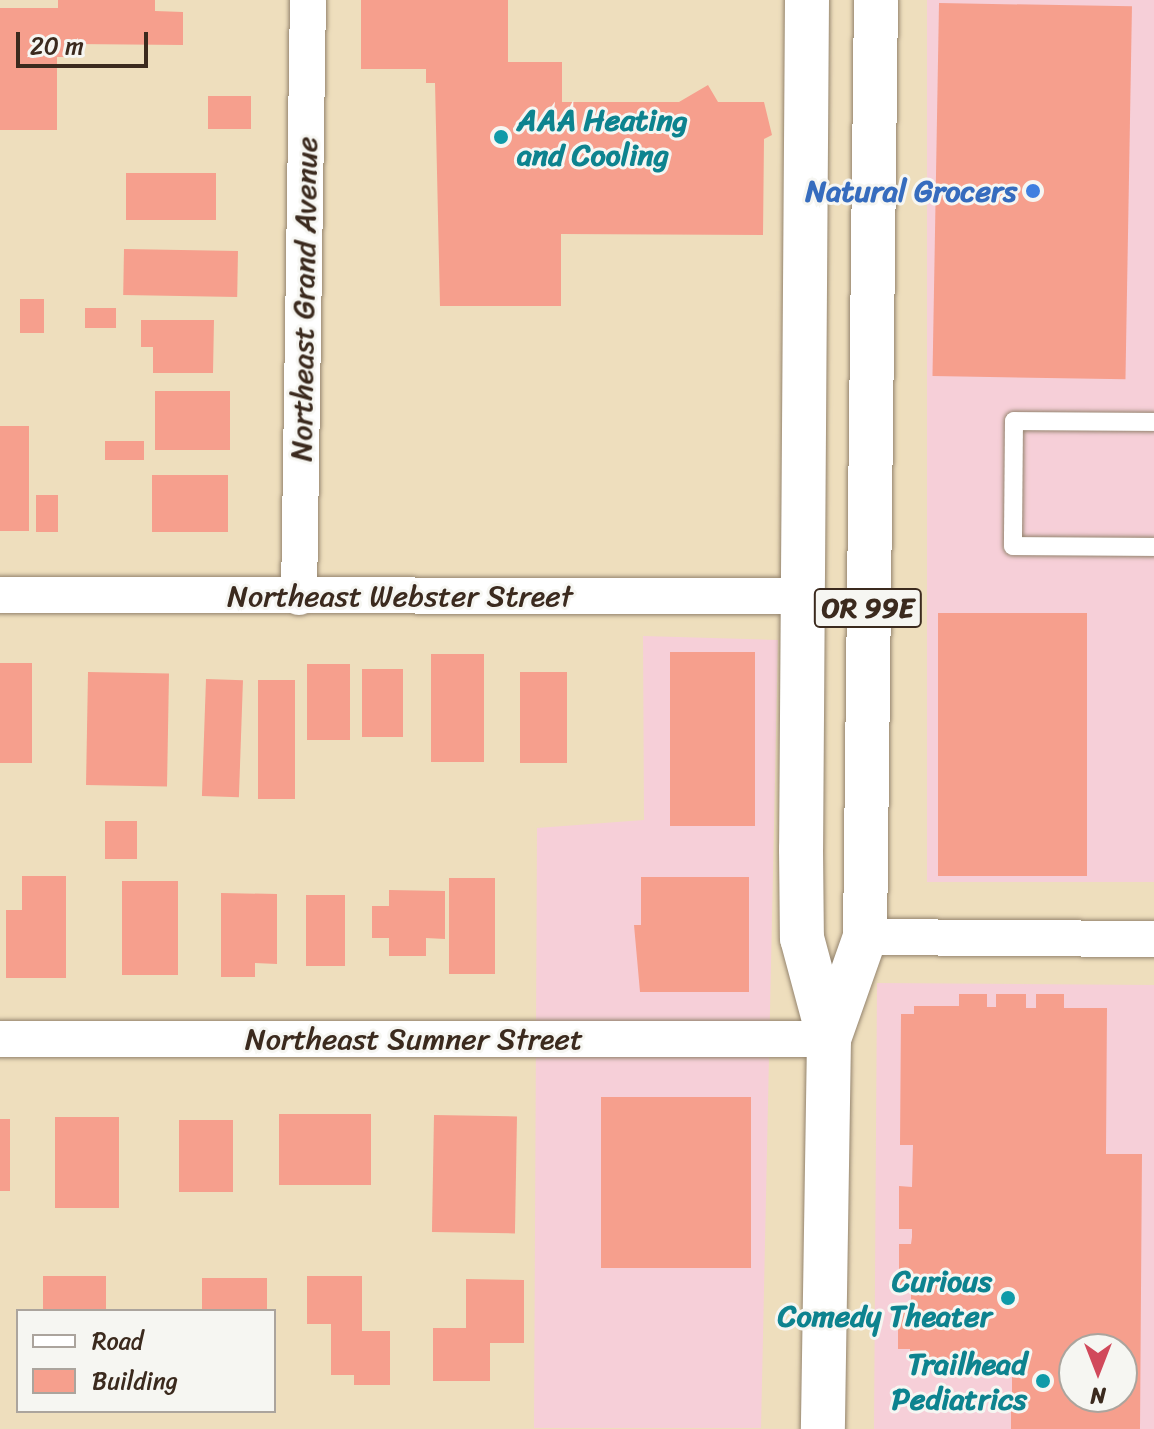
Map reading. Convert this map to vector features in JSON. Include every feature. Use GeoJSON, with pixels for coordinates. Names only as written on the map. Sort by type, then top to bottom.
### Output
{"type":"FeatureCollection","features":[{"type":"Feature","properties":{"kind":"main road","name":"OR 99E"},"geometry":{"type":"LineString","coordinates":[[807,0],[800,596],[802,938],[829,1039],[823,1429]]}},
{"type":"Feature","properties":{"kind":"main road","name":"OR 99E"},"geometry":{"type":"LineString","coordinates":[[829,1039],[865,937],[876,0]]}},
{"type":"Feature","properties":{"kind":"street","name":"Northeast Grand Avenue"},"geometry":{"type":"LineString","coordinates":[[299,597],[308,0]]}},
{"type":"Feature","properties":{"kind":"street","name":"Northeast Webster Street"},"geometry":{"type":"LineString","coordinates":[[0,595],[800,596]]}},
{"type":"Feature","properties":{"kind":"street"},"geometry":{"type":"LineString","coordinates":[[865,937],[1154,939]]}},
{"type":"Feature","properties":{"kind":"street","name":"Northeast Sumner Street"},"geometry":{"type":"LineString","coordinates":[[0,1039],[829,1039]]}},
{"type":"Feature","properties":{"kind":"lane"},"geometry":{"type":"LineString","coordinates":[[1154,422],[1014,421],[1013,546],[1154,547]]}},
{"type":"Feature","properties":{"kind":"shaded area"},"geometry":{"type":"Polygon","coordinates":[[[927,0],[1154,0],[1154,882],[927,882],[927,0]]]}},
{"type":"Feature","properties":{"kind":"shaded area"},"geometry":{"type":"Polygon","coordinates":[[[643,636],[778,640],[761,1428],[534,1428],[537,828],[644,820],[643,636]]]}},
{"type":"Feature","properties":{"kind":"shaded area"},"geometry":{"type":"Polygon","coordinates":[[[877,983],[1154,985],[1154,1429],[874,1429],[877,983]]]}},
{"type":"Feature","properties":{"kind":"building"},"geometry":{"type":"Polygon","coordinates":[[[58,0],[155,0],[155,11],[183,12],[183,45],[75,44],[75,57],[57,57],[57,130],[0,130],[0,8],[58,8],[58,0]]]}},
{"type":"Feature","properties":{"kind":"building"},"geometry":{"type":"Polygon","coordinates":[[[361,0],[508,0],[508,62],[562,62],[562,102],[679,102],[708,85],[718,102],[764,102],[772,135],[764,139],[763,235],[561,234],[561,306],[440,306],[435,83],[426,83],[426,69],[361,69],[361,0]]]}},
{"type":"Feature","properties":{"kind":"building","name":"Natural Grocers"},"geometry":{"type":"Polygon","coordinates":[[[939,3],[1132,6],[1125,379],[932,376],[939,3]]]}},
{"type":"Feature","properties":{"kind":"building"},"geometry":{"type":"Polygon","coordinates":[[[208,96],[251,96],[251,129],[208,129],[208,96]]]}},
{"type":"Feature","properties":{"kind":"building"},"geometry":{"type":"Polygon","coordinates":[[[126,173],[216,173],[216,220],[126,220],[126,173]]]}},
{"type":"Feature","properties":{"kind":"building"},"geometry":{"type":"Polygon","coordinates":[[[124,249],[238,251],[237,297],[123,295],[124,249]]]}},
{"type":"Feature","properties":{"kind":"building"},"geometry":{"type":"Polygon","coordinates":[[[20,299],[44,299],[44,333],[20,333],[20,299]]]}},
{"type":"Feature","properties":{"kind":"building"},"geometry":{"type":"Polygon","coordinates":[[[85,308],[116,308],[116,328],[85,328],[85,308]]]}},
{"type":"Feature","properties":{"kind":"building"},"geometry":{"type":"Polygon","coordinates":[[[141,320],[214,320],[213,373],[153,373],[153,347],[141,347],[141,320]]]}},
{"type":"Feature","properties":{"kind":"building"},"geometry":{"type":"Polygon","coordinates":[[[155,391],[230,391],[230,450],[155,450],[155,391]]]}},
{"type":"Feature","properties":{"kind":"building"},"geometry":{"type":"Polygon","coordinates":[[[0,426],[29,426],[29,531],[0,531],[0,426]]]}},
{"type":"Feature","properties":{"kind":"building"},"geometry":{"type":"Polygon","coordinates":[[[105,441],[144,441],[144,460],[105,460],[105,441]]]}},
{"type":"Feature","properties":{"kind":"building"},"geometry":{"type":"Polygon","coordinates":[[[152,475],[228,475],[228,532],[152,532],[152,475]]]}},
{"type":"Feature","properties":{"kind":"building"},"geometry":{"type":"Polygon","coordinates":[[[36,495],[58,495],[58,532],[36,532],[36,495]]]}},
{"type":"Feature","properties":{"kind":"building"},"geometry":{"type":"Polygon","coordinates":[[[938,613],[1087,613],[1087,876],[938,876],[938,613]]]}},
{"type":"Feature","properties":{"kind":"building"},"geometry":{"type":"Polygon","coordinates":[[[670,652],[755,652],[755,826],[670,826],[670,652]]]}},
{"type":"Feature","properties":{"kind":"building"},"geometry":{"type":"Polygon","coordinates":[[[431,654],[484,654],[484,762],[431,762],[431,654]]]}},
{"type":"Feature","properties":{"kind":"building"},"geometry":{"type":"Polygon","coordinates":[[[0,663],[32,663],[32,763],[0,763],[0,663]]]}},
{"type":"Feature","properties":{"kind":"building"},"geometry":{"type":"Polygon","coordinates":[[[307,664],[350,664],[350,740],[307,740],[307,664]]]}},
{"type":"Feature","properties":{"kind":"building"},"geometry":{"type":"Polygon","coordinates":[[[362,669],[403,669],[403,737],[362,737],[362,669]]]}},
{"type":"Feature","properties":{"kind":"building"},"geometry":{"type":"Polygon","coordinates":[[[88,672],[169,673],[167,786],[86,785],[88,672]]]}},
{"type":"Feature","properties":{"kind":"building"},"geometry":{"type":"Polygon","coordinates":[[[520,672],[567,672],[567,763],[520,763],[520,672]]]}},
{"type":"Feature","properties":{"kind":"building"},"geometry":{"type":"Polygon","coordinates":[[[206,679],[243,680],[239,797],[202,796],[206,679]]]}},
{"type":"Feature","properties":{"kind":"building"},"geometry":{"type":"Polygon","coordinates":[[[258,680],[295,680],[295,799],[258,799],[258,680]]]}},
{"type":"Feature","properties":{"kind":"building"},"geometry":{"type":"Polygon","coordinates":[[[105,821],[137,821],[137,859],[105,859],[105,821]]]}},
{"type":"Feature","properties":{"kind":"building"},"geometry":{"type":"Polygon","coordinates":[[[22,876],[66,876],[66,978],[6,978],[6,910],[22,910],[22,876]]]}},
{"type":"Feature","properties":{"kind":"building"},"geometry":{"type":"Polygon","coordinates":[[[641,877],[749,877],[749,992],[640,992],[634,925],[641,925],[641,877]]]}},
{"type":"Feature","properties":{"kind":"building"},"geometry":{"type":"Polygon","coordinates":[[[449,878],[495,878],[495,974],[449,974],[449,878]]]}},
{"type":"Feature","properties":{"kind":"building"},"geometry":{"type":"Polygon","coordinates":[[[122,881],[178,881],[178,975],[122,975],[122,881]]]}},
{"type":"Feature","properties":{"kind":"building"},"geometry":{"type":"Polygon","coordinates":[[[389,890],[445,891],[445,939],[426,938],[426,956],[389,956],[389,938],[372,938],[372,906],[389,906],[389,890]]]}},
{"type":"Feature","properties":{"kind":"building"},"geometry":{"type":"Polygon","coordinates":[[[221,893],[277,894],[277,964],[255,963],[255,977],[221,977],[221,893]]]}},
{"type":"Feature","properties":{"kind":"building"},"geometry":{"type":"Polygon","coordinates":[[[306,895],[345,895],[345,966],[306,966],[306,895]]]}},
{"type":"Feature","properties":{"kind":"building"},"geometry":{"type":"Polygon","coordinates":[[[959,994],[987,994],[987,1007],[996,1007],[996,994],[1026,994],[1026,1008],[1036,1008],[1036,994],[1064,994],[1064,1008],[1107,1008],[1106,1154],[1142,1154],[1140,1429],[1011,1429],[1011,1405],[1024,1405],[1024,1396],[1012,1396],[1012,1366],[1025,1361],[910,1360],[910,1349],[898,1349],[898,1307],[911,1307],[911,1288],[899,1288],[899,1244],[911,1244],[912,1237],[912,1229],[899,1229],[899,1186],[912,1187],[913,1145],[900,1145],[901,1014],[914,1014],[914,1006],[959,1006],[959,994]]]}},
{"type":"Feature","properties":{"kind":"building"},"geometry":{"type":"Polygon","coordinates":[[[601,1097],[751,1097],[751,1268],[601,1268],[601,1097]]]}},
{"type":"Feature","properties":{"kind":"building"},"geometry":{"type":"Polygon","coordinates":[[[279,1114],[371,1114],[371,1185],[279,1185],[279,1114]]]}},
{"type":"Feature","properties":{"kind":"building"},"geometry":{"type":"Polygon","coordinates":[[[434,1115],[517,1116],[515,1233],[432,1232],[434,1115]]]}},
{"type":"Feature","properties":{"kind":"building"},"geometry":{"type":"Polygon","coordinates":[[[55,1117],[119,1117],[119,1208],[55,1208],[55,1117]]]}},
{"type":"Feature","properties":{"kind":"building"},"geometry":{"type":"Polygon","coordinates":[[[0,1119],[10,1119],[10,1191],[0,1191],[0,1119]]]}},
{"type":"Feature","properties":{"kind":"building"},"geometry":{"type":"Polygon","coordinates":[[[179,1120],[233,1120],[233,1192],[179,1192],[179,1120]]]}},
{"type":"Feature","properties":{"kind":"building"},"geometry":{"type":"Polygon","coordinates":[[[43,1276],[106,1276],[106,1309],[43,1309],[43,1276]]]}},
{"type":"Feature","properties":{"kind":"building"},"geometry":{"type":"Polygon","coordinates":[[[307,1276],[362,1276],[362,1331],[390,1331],[390,1385],[354,1385],[354,1375],[331,1375],[331,1324],[307,1324],[307,1276]]]}},
{"type":"Feature","properties":{"kind":"building"},"geometry":{"type":"Polygon","coordinates":[[[202,1278],[267,1278],[267,1309],[202,1309],[202,1278]]]}},
{"type":"Feature","properties":{"kind":"building"},"geometry":{"type":"Polygon","coordinates":[[[466,1279],[524,1280],[524,1343],[490,1343],[490,1381],[433,1381],[433,1328],[466,1328],[466,1279]]]}},
{"type":"Feature","properties":{"kind":"place","name":"AAA Heating and Cooling"},"geometry":{"type":"Point","coordinates":[501,137]}},
{"type":"Feature","properties":{"kind":"place","name":"Natural Grocers"},"geometry":{"type":"Point","coordinates":[1033,191]}},
{"type":"Feature","properties":{"kind":"place","name":"Curious Comedy Theater"},"geometry":{"type":"Point","coordinates":[1008,1298]}},
{"type":"Feature","properties":{"kind":"place","name":"Trailhead Pediatrics"},"geometry":{"type":"Point","coordinates":[1043,1381]}}]}
